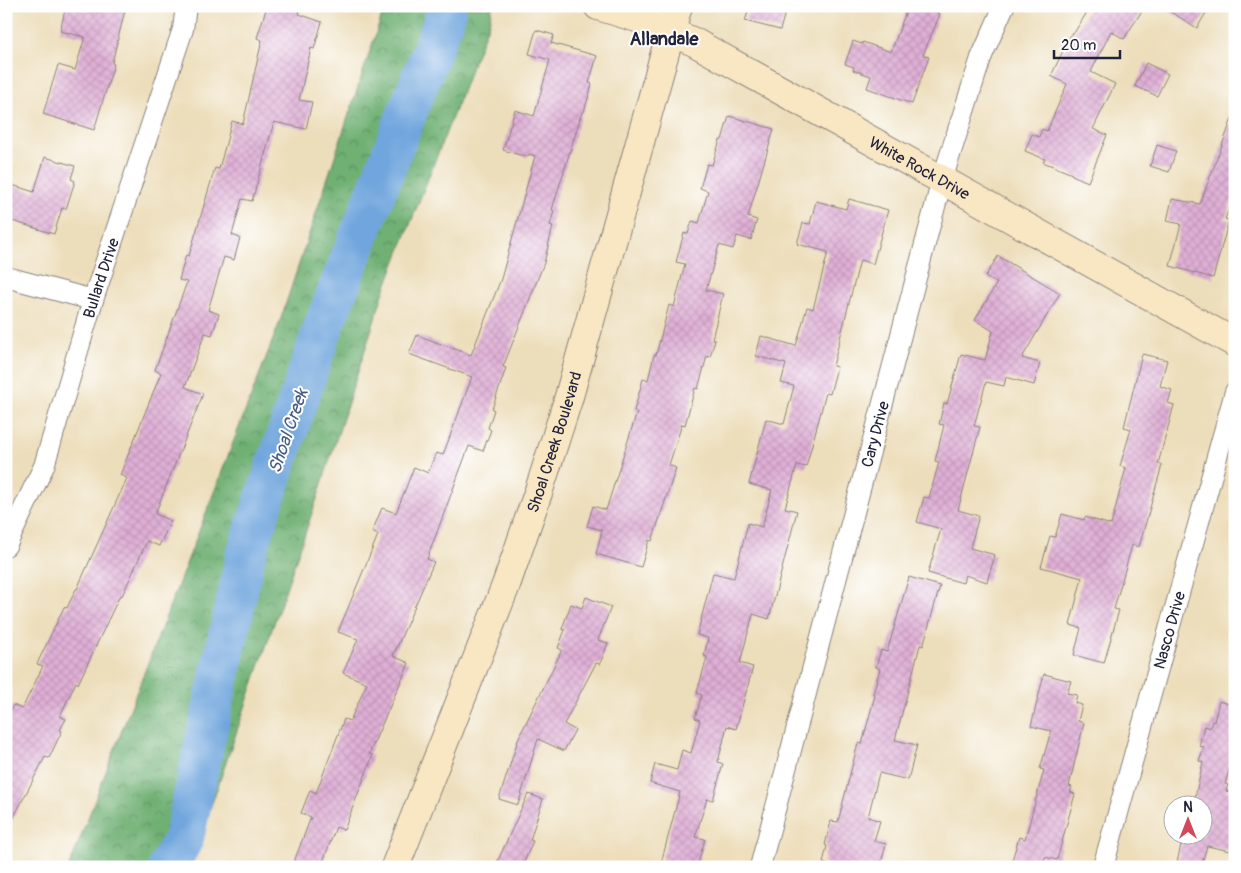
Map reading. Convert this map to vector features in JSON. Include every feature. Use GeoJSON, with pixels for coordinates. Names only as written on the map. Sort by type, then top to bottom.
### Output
{"type":"FeatureCollection","features":[{"type":"Feature","properties":{"kind":"street","name":"Bullard Drive"},"geometry":{"type":"LineString","coordinates":[[6,546],[44,466],[94,300],[183,29],[186,6]]}},
{"type":"Feature","properties":{"kind":"street","name":"White Rock Drive"},"geometry":{"type":"LineString","coordinates":[[598,6],[637,18],[694,42],[1235,343]]}},
{"type":"Feature","properties":{"kind":"street","name":"Shoal Creek Boulevard"},"geometry":{"type":"LineString","coordinates":[[395,867],[506,585],[540,490],[568,400],[678,6]]}},
{"type":"Feature","properties":{"kind":"street","name":"Cary Drive"},"geometry":{"type":"LineString","coordinates":[[760,867],[942,180],[981,58],[1004,6]]}},
{"type":"Feature","properties":{"kind":"street"},"geometry":{"type":"LineString","coordinates":[[6,276],[94,300]]}},
{"type":"Feature","properties":{"kind":"street","name":"Nasco Drive"},"geometry":{"type":"LineString","coordinates":[[1103,867],[1235,392]]}},
{"type":"Feature","properties":{"kind":"green space"},"geometry":{"type":"Polygon","coordinates":[[[385,6],[492,7],[489,23],[384,291],[319,493],[190,867],[69,867],[279,324],[385,6]]]}},
{"type":"Feature","properties":{"kind":"building"},"geometry":{"type":"Polygon","coordinates":[[[66,6],[126,6],[112,63],[114,64],[94,130],[43,114],[58,65],[75,70],[85,37],[60,31],[66,6]]]}},
{"type":"Feature","properties":{"kind":"building"},"geometry":{"type":"Polygon","coordinates":[[[267,6],[301,6],[299,14],[322,22],[314,49],[311,48],[299,100],[312,102],[306,129],[274,122],[252,201],[242,199],[232,235],[240,238],[234,260],[224,257],[208,310],[219,314],[212,335],[205,333],[185,387],[203,394],[155,514],[171,521],[159,546],[147,541],[122,596],[120,595],[78,684],[76,682],[60,716],[66,719],[49,758],[45,757],[6,832],[6,720],[13,705],[22,709],[43,666],[37,664],[64,607],[67,608],[77,589],[127,478],[120,475],[161,373],[155,370],[187,282],[179,280],[186,255],[189,256],[215,168],[219,169],[232,121],[243,124],[262,40],[257,38],[267,6]]]}},
{"type":"Feature","properties":{"kind":"building"},"geometry":{"type":"Polygon","coordinates":[[[750,6],[787,6],[780,30],[745,21],[750,6]]]}},
{"type":"Feature","properties":{"kind":"building"},"geometry":{"type":"Polygon","coordinates":[[[908,6],[940,6],[937,13],[940,14],[923,55],[929,57],[912,104],[867,88],[871,76],[853,70],[854,67],[845,64],[853,41],[862,44],[863,42],[891,52],[908,6]]]}},
{"type":"Feature","properties":{"kind":"building"},"geometry":{"type":"Polygon","coordinates":[[[1091,6],[1145,6],[1124,39],[1111,31],[1091,72],[1115,84],[1093,129],[1107,135],[1088,182],[1043,162],[1045,159],[1025,151],[1032,134],[1039,137],[1042,129],[1047,131],[1067,84],[1051,76],[1072,32],[1074,33],[1091,6]]]}},
{"type":"Feature","properties":{"kind":"building"},"geometry":{"type":"Polygon","coordinates":[[[1161,6],[1210,6],[1197,28],[1161,6]]]}},
{"type":"Feature","properties":{"kind":"building"},"geometry":{"type":"Polygon","coordinates":[[[536,30],[554,35],[551,43],[597,56],[589,83],[592,84],[584,112],[582,112],[552,210],[554,211],[550,225],[553,226],[544,263],[503,367],[506,368],[492,409],[494,410],[488,428],[491,430],[483,451],[469,446],[427,559],[434,562],[393,656],[409,663],[369,754],[373,755],[344,830],[336,827],[321,867],[292,867],[311,817],[301,813],[310,790],[316,793],[344,719],[350,721],[367,683],[343,673],[358,639],[338,632],[378,535],[372,532],[382,508],[396,513],[414,467],[428,473],[436,453],[443,455],[472,377],[409,354],[417,335],[471,355],[501,279],[535,156],[529,154],[527,157],[503,150],[515,110],[534,116],[550,60],[529,54],[536,30]]]}},
{"type":"Feature","properties":{"kind":"building"},"geometry":{"type":"Polygon","coordinates":[[[1146,63],[1168,74],[1157,96],[1135,86],[1146,63]]]}},
{"type":"Feature","properties":{"kind":"building"},"geometry":{"type":"Polygon","coordinates":[[[729,116],[774,129],[748,217],[757,220],[751,240],[737,236],[733,249],[719,245],[706,290],[723,294],[712,339],[715,340],[710,357],[707,356],[698,389],[695,388],[685,425],[682,424],[669,465],[676,468],[652,541],[649,540],[641,567],[596,554],[602,530],[587,526],[593,506],[606,510],[637,412],[634,411],[643,379],[648,380],[669,305],[674,307],[685,264],[676,262],[684,233],[688,234],[692,221],[699,223],[708,191],[700,188],[707,164],[712,165],[729,116]]]}},
{"type":"Feature","properties":{"kind":"building"},"geometry":{"type":"Polygon","coordinates":[[[1233,116],[1235,116],[1235,194],[1225,219],[1229,220],[1213,278],[1170,266],[1181,224],[1167,221],[1172,199],[1200,204],[1233,116]]]}},
{"type":"Feature","properties":{"kind":"building"},"geometry":{"type":"Polygon","coordinates":[[[1157,145],[1176,151],[1169,172],[1150,166],[1157,145]]]}},
{"type":"Feature","properties":{"kind":"building"},"geometry":{"type":"Polygon","coordinates":[[[45,157],[75,166],[71,179],[75,181],[66,209],[62,208],[54,234],[6,219],[6,183],[34,192],[45,157]]]}},
{"type":"Feature","properties":{"kind":"building"},"geometry":{"type":"Polygon","coordinates":[[[849,199],[888,210],[873,264],[860,260],[833,366],[837,367],[830,394],[826,393],[806,467],[797,465],[785,508],[797,511],[769,619],[753,614],[740,663],[753,667],[736,729],[727,726],[718,762],[723,764],[713,800],[707,799],[695,837],[705,839],[697,867],[660,867],[680,792],[650,783],[655,764],[677,770],[682,750],[691,753],[700,720],[695,718],[702,695],[697,693],[707,657],[704,656],[708,638],[697,635],[713,573],[734,578],[748,523],[762,527],[772,490],[749,484],[766,419],[784,424],[794,386],[781,383],[786,364],[756,356],[761,336],[796,346],[807,307],[813,309],[828,252],[797,244],[803,223],[810,224],[816,201],[846,209],[849,199]]]}},
{"type":"Feature","properties":{"kind":"building"},"geometry":{"type":"Polygon","coordinates":[[[998,256],[1060,293],[1022,358],[1040,363],[1034,385],[1006,377],[1004,386],[986,382],[974,426],[980,427],[958,510],[979,516],[970,548],[995,555],[987,582],[965,575],[963,583],[928,573],[941,529],[917,522],[924,497],[929,498],[939,462],[935,461],[944,425],[939,424],[944,403],[947,404],[961,354],[985,360],[993,331],[975,320],[997,283],[985,277],[998,256]]]}},
{"type":"Feature","properties":{"kind":"building"},"geometry":{"type":"Polygon","coordinates":[[[1142,354],[1167,360],[1160,386],[1172,390],[1168,403],[1174,405],[1158,464],[1162,465],[1139,547],[1132,545],[1114,609],[1119,610],[1104,663],[1074,655],[1081,628],[1070,625],[1082,578],[1041,567],[1050,536],[1055,537],[1062,514],[1084,520],[1085,517],[1111,525],[1126,468],[1120,466],[1131,429],[1124,427],[1142,354]]]}},
{"type":"Feature","properties":{"kind":"building"},"geometry":{"type":"Polygon","coordinates":[[[909,577],[940,586],[923,646],[920,645],[895,740],[917,745],[908,780],[879,773],[868,817],[880,821],[874,841],[886,844],[880,867],[836,867],[823,863],[831,821],[838,822],[858,743],[862,744],[875,695],[873,694],[880,669],[876,667],[881,650],[887,652],[909,577]]]}},
{"type":"Feature","properties":{"kind":"building"},"geometry":{"type":"Polygon","coordinates":[[[586,597],[611,607],[598,640],[608,643],[600,664],[596,663],[564,724],[575,730],[564,751],[538,739],[518,805],[499,799],[519,737],[562,650],[558,648],[565,630],[562,629],[571,604],[582,608],[586,597]]]}},
{"type":"Feature","properties":{"kind":"building"},"geometry":{"type":"Polygon","coordinates":[[[1044,674],[1071,681],[1067,693],[1077,695],[1075,703],[1082,705],[1078,721],[1084,723],[1069,786],[1072,787],[1070,792],[1075,794],[1057,860],[1045,857],[1042,867],[1010,867],[1019,837],[1025,839],[1044,770],[1040,769],[1051,731],[1031,726],[1044,674]]]}},
{"type":"Feature","properties":{"kind":"building"},"geometry":{"type":"Polygon","coordinates":[[[1219,701],[1235,706],[1235,749],[1225,784],[1228,785],[1226,791],[1235,793],[1235,852],[1207,846],[1214,846],[1214,796],[1195,796],[1203,762],[1199,761],[1204,747],[1199,746],[1204,726],[1210,728],[1212,721],[1214,722],[1219,701]]]}},
{"type":"Feature","properties":{"kind":"building"},"geometry":{"type":"Polygon","coordinates":[[[528,794],[543,799],[530,840],[533,841],[522,867],[495,867],[528,794]]]}},
{"type":"Feature","properties":{"kind":"building"},"geometry":{"type":"Polygon","coordinates":[[[1181,846],[1207,846],[1201,867],[1176,867],[1181,846]]]}},
{"type":"Feature","properties":{"kind":"waterway","name":"Shoal Creek"},"geometry":{"type":"LineString","coordinates":[[168,867],[184,838],[246,554],[321,333],[446,14],[446,6]]}},
{"type":"Feature","properties":{"kind":"district","name":"Allandale"},"geometry":{"type":"Point","coordinates":[664,39]}}]}
